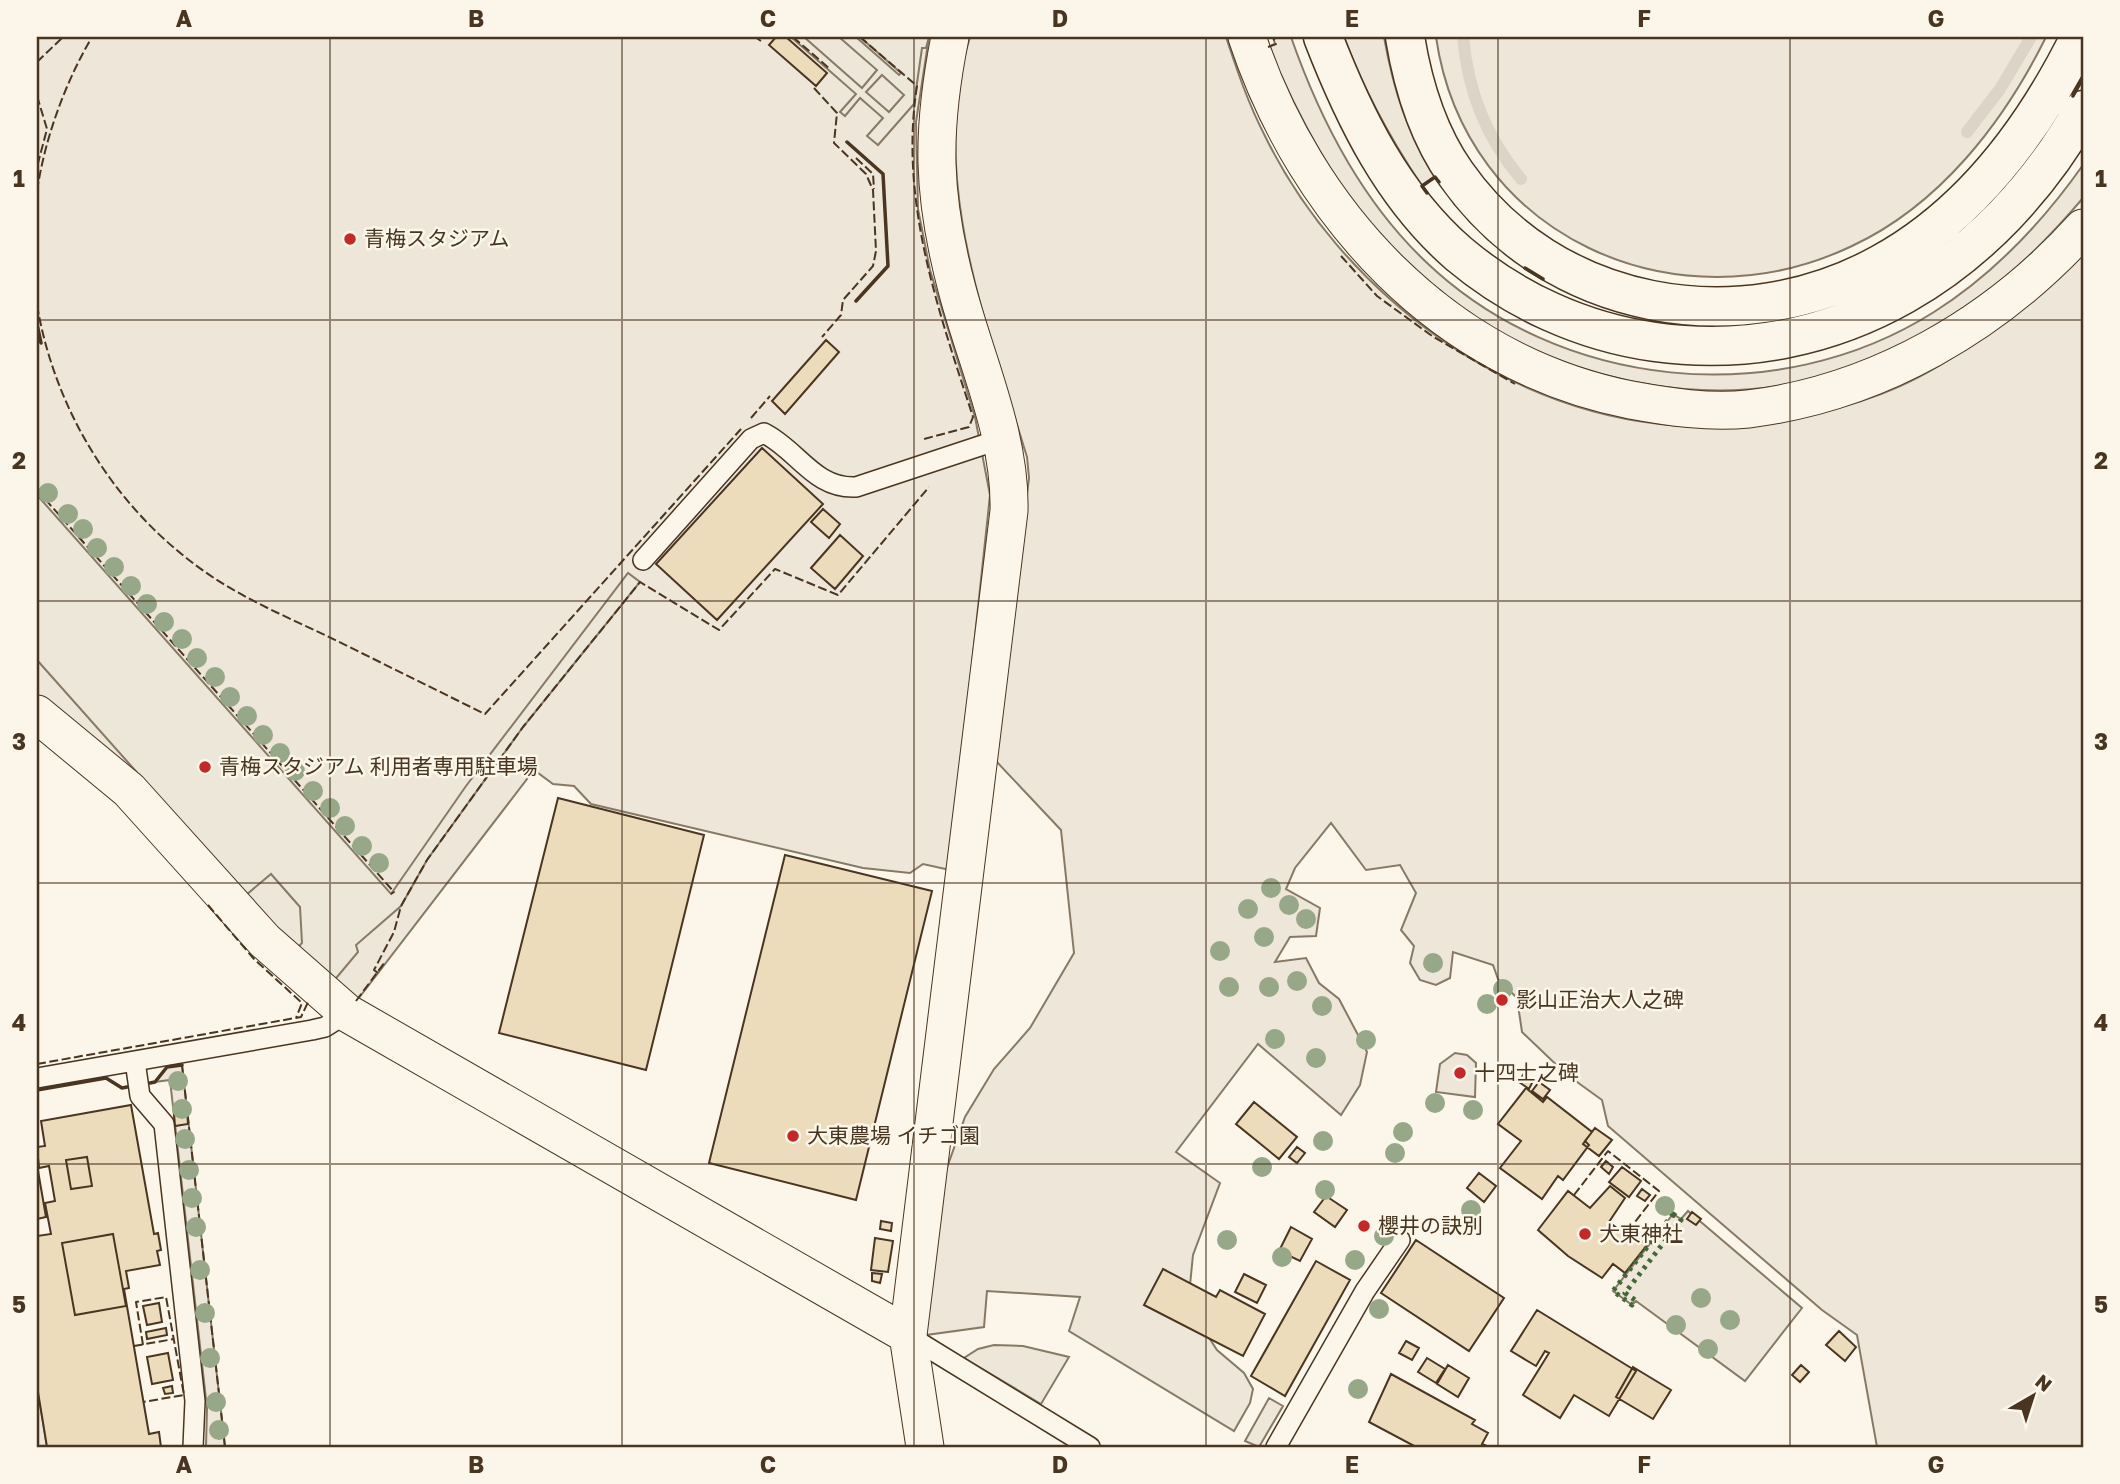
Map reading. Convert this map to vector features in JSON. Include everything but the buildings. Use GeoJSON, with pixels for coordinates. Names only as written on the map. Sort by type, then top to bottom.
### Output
{"type":"FeatureCollection","features":[{"type":"Feature","properties":{"kind":"highway"},"geometry":{"type":"LineString","coordinates":[[1323,37],[1350,103],[1385,168],[1430,226],[1459,254],[1510,290],[1567,320],[1601,331],[1679,345],[1734,346],[1803,336],[1872,312],[1909,293],[1979,242],[2003,217],[2051,160],[2083,110]]}},
{"type":"Feature","properties":{"kind":"highway"},"geometry":{"type":"LineString","coordinates":[[1405,37],[1421,106],[1436,140],[1455,173],[1504,229],[1564,270],[1599,286],[1671,306],[1708,307],[1782,302],[1817,293],[1852,279],[1914,244],[1946,219],[2002,161],[2041,106],[2080,37]]}},
{"type":"Feature","properties":{"kind":"street"},"geometry":{"type":"LineString","coordinates":[[925,1447],[908,1335],[1009,511],[1010,480],[1001,439],[957,290],[935,176],[938,107],[950,37]]}},
{"type":"Feature","properties":{"kind":"street"},"geometry":{"type":"LineString","coordinates":[[1247,37],[1270,100],[1317,185],[1372,255],[1405,287],[1444,318],[1516,361],[1587,389],[1620,398],[1705,410],[1746,409],[1817,395],[1854,384],[1928,351],[1962,331],[2023,285],[2083,228]]}},
{"type":"Feature","properties":{"kind":"street"},"geometry":{"type":"LineString","coordinates":[[37,714],[129,790],[265,941],[347,1013],[863,1312],[908,1335]]}},
{"type":"Feature","properties":{"kind":"lane"},"geometry":{"type":"LineString","coordinates":[[643,560],[751,439],[764,433],[776,439],[822,482],[839,488],[856,487],[1001,439]]}},
{"type":"Feature","properties":{"kind":"lane"},"geometry":{"type":"LineString","coordinates":[[37,1078],[312,1030],[325,1027],[347,1013]]}},
{"type":"Feature","properties":{"kind":"lane"},"geometry":{"type":"LineString","coordinates":[[135,1061],[140,1096],[164,1124],[195,1401],[193,1447]]}},
{"type":"Feature","properties":{"kind":"lane"},"geometry":{"type":"LineString","coordinates":[[1276,1447],[1366,1291],[1400,1240]]}},
{"type":"Feature","properties":{"kind":"lane"},"geometry":{"type":"LineString","coordinates":[[908,1335],[1090,1447]]}},
{"type":"Feature","properties":{"kind":"shaded area"},"geometry":{"type":"Polygon","coordinates":[[[37,37],[929,37],[916,122],[918,209],[930,270],[975,417],[990,495],[950,870],[923,864],[910,873],[863,868],[591,804],[574,786],[553,784],[534,770],[355,1003],[37,697],[37,37]]]}},
{"type":"Feature","properties":{"kind":"shaded area"},"geometry":{"type":"Polygon","coordinates":[[[791,37],[804,37],[862,88],[877,70],[839,37],[856,37],[899,75],[901,73],[860,37],[929,37],[926,48],[922,48],[914,104],[878,145],[867,136],[883,118],[860,98],[845,116],[840,112],[856,94],[791,37]],[[882,75],[866,92],[889,112],[904,95],[882,75]]]}},
{"type":"Feature","properties":{"kind":"shaded area"},"geometry":{"type":"Polygon","coordinates":[[[970,37],[1226,37],[1258,122],[1297,192],[1338,246],[1385,295],[1438,337],[1496,373],[1558,400],[1623,418],[1690,426],[1717,425],[1804,415],[1879,395],[1924,374],[1972,344],[2018,309],[2083,252],[2083,1447],[1877,1447],[1857,1335],[1822,1310],[1608,1126],[1602,1100],[1566,1074],[1522,1032],[1517,998],[1498,979],[1493,965],[1453,952],[1450,978],[1436,985],[1420,980],[1410,963],[1414,946],[1401,930],[1416,893],[1400,865],[1366,870],[1331,823],[1295,868],[1286,889],[1320,908],[1316,936],[1290,937],[1275,962],[1306,958],[1319,983],[1339,999],[1367,1052],[1360,1085],[1341,1115],[1258,1044],[1176,1152],[1220,1183],[1193,1255],[1188,1305],[1217,1350],[1244,1373],[1253,1389],[1250,1403],[1234,1431],[1069,1331],[1080,1297],[987,1291],[984,1327],[926,1335],[943,1179],[965,1117],[994,1069],[1030,1028],[1074,953],[1061,830],[995,760],[1029,478],[1027,457],[980,302],[967,249],[959,196],[955,142],[958,89],[970,37]]]}},
{"type":"Feature","properties":{"kind":"shaded area"},"geometry":{"type":"Polygon","coordinates":[[[1273,37],[1291,37],[1315,98],[1345,157],[1381,212],[1425,261],[1479,304],[1539,337],[1603,360],[1670,372],[1739,374],[1807,364],[1872,344],[1934,312],[1977,281],[2034,227],[2083,165],[2083,198],[2019,265],[1984,295],[1935,328],[1861,362],[1809,380],[1739,390],[1684,389],[1629,381],[1575,366],[1523,344],[1474,317],[1429,283],[1388,245],[1351,199],[1306,126],[1268,47],[1275,44],[1273,37]]]}},
{"type":"Feature","properties":{"kind":"shaded area"},"geometry":{"type":"Polygon","coordinates":[[[1344,37],[1384,37],[1402,110],[1416,144],[1435,177],[1422,186],[1378,114],[1344,37]]]}},
{"type":"Feature","properties":{"kind":"shaded area"},"geometry":{"type":"Polygon","coordinates":[[[1436,37],[2046,37],[2010,100],[1989,130],[1941,184],[1914,208],[1884,229],[1852,246],[1785,269],[1717,277],[1651,270],[1589,248],[1534,213],[1488,166],[1455,107],[1436,37]]]}},
{"type":"Feature","properties":{"kind":"shaded area","name":"青梅スタジアム 利用者専用駐車場"},"geometry":{"type":"Polygon","coordinates":[[[37,495],[391,894],[466,786],[628,573],[640,582],[523,727],[427,860],[401,906],[356,945],[358,952],[332,983],[295,951],[302,943],[300,907],[271,874],[246,895],[37,660],[37,495]]]}},
{"type":"Feature","properties":{"kind":"shaded area"},"geometry":{"type":"Polygon","coordinates":[[[1455,1053],[1467,1055],[1476,1063],[1475,1097],[1436,1092],[1440,1064],[1455,1053]]]}},
{"type":"Feature","properties":{"kind":"shaded area"},"geometry":{"type":"Polygon","coordinates":[[[182,1065],[225,1447],[206,1447],[207,1408],[170,1080],[155,1082],[167,1067],[182,1065]]]}},
{"type":"Feature","properties":{"kind":"shaded area"},"geometry":{"type":"Polygon","coordinates":[[[1688,1211],[1802,1308],[1745,1381],[1636,1301],[1632,1305],[1613,1291],[1673,1214],[1681,1219],[1688,1211]]]}},
{"type":"Feature","properties":{"kind":"shaded area"},"geometry":{"type":"Polygon","coordinates":[[[994,1345],[1023,1346],[1069,1357],[1041,1404],[964,1358],[978,1349],[994,1345]]]}},
{"type":"Feature","properties":{"kind":"shaded area"},"geometry":{"type":"Polygon","coordinates":[[[37,1386],[47,1447],[37,1447],[37,1386]]]}},
{"type":"Feature","properties":{"kind":"shaded area"},"geometry":{"type":"Polygon","coordinates":[[[1269,1398],[1283,1406],[1259,1447],[1245,1441],[1269,1398]]]}},
{"type":"Feature","properties":{"kind":"waterway"},"geometry":{"type":"LineString","coordinates":[[1463,37],[1469,76],[1481,113],[1498,147],[1521,179]]}},
{"type":"Feature","properties":{"kind":"waterway"},"geometry":{"type":"LineString","coordinates":[[1967,132],[2000,89],[2031,37]]}},
{"type":"Feature","properties":{"kind":"hedge"},"geometry":{"type":"LineString","coordinates":[[1673,1214],[1681,1220],[1625,1293],[1635,1300],[1632,1305],[1613,1291],[1673,1214]]}},
{"type":"Feature","properties":{"kind":"fence"},"geometry":{"type":"LineString","coordinates":[[37,62],[63,37]]}},
{"type":"Feature","properties":{"kind":"fence"},"geometry":{"type":"LineString","coordinates":[[37,191],[57,111],[92,37]]}},
{"type":"Feature","properties":{"kind":"fence"},"geometry":{"type":"LineString","coordinates":[[755,37],[761,41]]}},
{"type":"Feature","properties":{"kind":"fence"},"geometry":{"type":"LineString","coordinates":[[793,37],[830,69]]}},
{"type":"Feature","properties":{"kind":"fence"},"geometry":{"type":"LineString","coordinates":[[860,37],[917,86],[913,171],[918,213],[935,295],[973,417],[969,427],[924,439]]}},
{"type":"Feature","properties":{"kind":"fence"},"geometry":{"type":"LineString","coordinates":[[1268,47],[1276,44],[1273,37]]}},
{"type":"Feature","properties":{"kind":"fence"},"geometry":{"type":"LineString","coordinates":[[814,88],[837,113],[834,143],[866,174],[873,190],[876,251],[873,266],[843,300],[841,315],[822,337]]}},
{"type":"Feature","properties":{"kind":"fence"},"geometry":{"type":"LineString","coordinates":[[37,96],[47,129],[37,167]]}},
{"type":"Feature","properties":{"kind":"fence"},"geometry":{"type":"LineString","coordinates":[[856,158],[873,174],[874,189]]}},
{"type":"Feature","properties":{"kind":"fence"},"geometry":{"type":"LineString","coordinates":[[1341,256],[1377,296],[1432,336],[1515,384]]}},
{"type":"Feature","properties":{"kind":"fence"},"geometry":{"type":"LineString","coordinates":[[37,305],[59,386],[77,424],[97,460],[149,525],[180,553],[214,578],[255,602],[485,714],[741,429]]}},
{"type":"Feature","properties":{"kind":"fence"},"geometry":{"type":"LineString","coordinates":[[751,418],[770,396]]}},
{"type":"Feature","properties":{"kind":"fence"},"geometry":{"type":"LineString","coordinates":[[378,973],[374,970],[394,932],[401,906],[427,860],[523,727],[640,582],[719,630],[775,569],[838,595],[929,487]]}},
{"type":"Feature","properties":{"kind":"fence"},"geometry":{"type":"LineString","coordinates":[[37,490],[394,892],[391,894]]}},
{"type":"Feature","properties":{"kind":"fence"},"geometry":{"type":"LineString","coordinates":[[208,905],[254,959],[302,1003],[296,1018]]}},
{"type":"Feature","properties":{"kind":"fence"},"geometry":{"type":"LineString","coordinates":[[356,1001],[385,962]]}},
{"type":"Feature","properties":{"kind":"fence"},"geometry":{"type":"LineString","coordinates":[[37,1064],[301,1017],[309,1000]]}},
{"type":"Feature","properties":{"kind":"fence"},"geometry":{"type":"LineString","coordinates":[[182,1065],[225,1447]]}},
{"type":"Feature","properties":{"kind":"fence"},"geometry":{"type":"LineString","coordinates":[[1574,1195],[1608,1151],[1659,1191],[1628,1231]]}},
{"type":"Feature","properties":{"kind":"fence"},"geometry":{"type":"LineString","coordinates":[[143,1345],[136,1302],[166,1297],[184,1395],[143,1402]]}},
{"type":"Feature","properties":{"kind":"fence"},"geometry":{"type":"LineString","coordinates":[[134,1346],[174,1339]]}},
{"type":"Feature","properties":{"kind":"wall"},"geometry":{"type":"LineString","coordinates":[[2073,96],[2083,78]]}},
{"type":"Feature","properties":{"kind":"wall"},"geometry":{"type":"LineString","coordinates":[[847,142],[883,174],[888,266],[856,301]]}},
{"type":"Feature","properties":{"kind":"wall"},"geometry":{"type":"LineString","coordinates":[[1427,193],[1422,186],[1435,177],[1439,182]]}},
{"type":"Feature","properties":{"kind":"wall"},"geometry":{"type":"LineString","coordinates":[[1525,268],[1543,279]]}},
{"type":"Feature","properties":{"kind":"wall"},"geometry":{"type":"LineString","coordinates":[[37,324],[41,343]]}},
{"type":"Feature","properties":{"kind":"wall"},"geometry":{"type":"LineString","coordinates":[[150,1083],[155,1082],[167,1067],[182,1065]]}},
{"type":"Feature","properties":{"kind":"wall"},"geometry":{"type":"LineString","coordinates":[[37,1090],[106,1078],[122,1088],[127,1087]]}},
{"type":"Feature","properties":{"kind":"place","name":"青梅スタジアム"},"geometry":{"type":"Point","coordinates":[350,239]}},
{"type":"Feature","properties":{"kind":"place","name":"青梅スタジアム 利用者専用駐車場"},"geometry":{"type":"Point","coordinates":[205,767]}},
{"type":"Feature","properties":{"kind":"place","name":"影山正治大人之碑"},"geometry":{"type":"Point","coordinates":[1502,1000]}},
{"type":"Feature","properties":{"kind":"place","name":"十四士之碑"},"geometry":{"type":"Point","coordinates":[1460,1073]}},
{"type":"Feature","properties":{"kind":"place","name":"大東農場 イチゴ園"},"geometry":{"type":"Point","coordinates":[793,1136]}},
{"type":"Feature","properties":{"kind":"place","name":"櫻井の訣別"},"geometry":{"type":"Point","coordinates":[1364,1226]}},
{"type":"Feature","properties":{"kind":"place","name":"大東神社"},"geometry":{"type":"Point","coordinates":[1585,1234]}}]}
